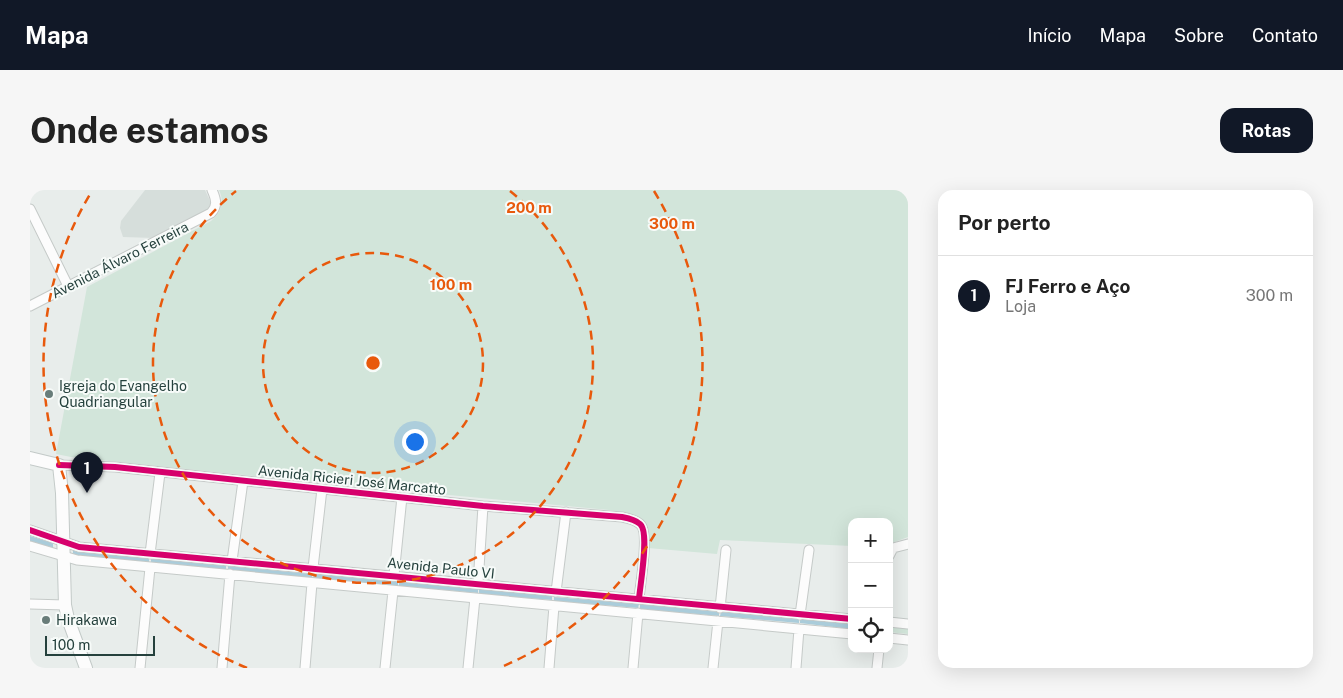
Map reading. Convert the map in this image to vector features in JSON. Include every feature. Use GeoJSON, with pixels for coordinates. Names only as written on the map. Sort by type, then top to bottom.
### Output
{"type":"FeatureCollection","features":[{"type":"Feature","properties":{"kind":"main road","name":"Avenida Ricieri José Marcatto"},"geometry":{"type":"LineString","coordinates":[[30,458],[59,465]]}},
{"type":"Feature","properties":{"kind":"main road"},"geometry":{"type":"LineString","coordinates":[[59,465],[62,494],[65,605],[68,619],[86,668]]}},
{"type":"Feature","properties":{"kind":"street","name":"Avenida Álvaro Ferreira"},"geometry":{"type":"LineString","coordinates":[[30,306],[211,213],[216,206],[212,190]]}},
{"type":"Feature","properties":{"kind":"street"},"geometry":{"type":"LineString","coordinates":[[30,208],[68,286]]}},
{"type":"Feature","properties":{"kind":"street","name":"Avenida Ricieri José Marcatto"},"geometry":{"type":"LineString","coordinates":[[59,465],[91,465],[483,506],[622,517],[641,524],[645,537],[639,599]]}},
{"type":"Feature","properties":{"kind":"street"},"geometry":{"type":"LineString","coordinates":[[150,554],[160,473]]}},
{"type":"Feature","properties":{"kind":"street"},"geometry":{"type":"LineString","coordinates":[[232,561],[243,481]]}},
{"type":"Feature","properties":{"kind":"street"},"geometry":{"type":"LineString","coordinates":[[314,568],[322,490]]}},
{"type":"Feature","properties":{"kind":"street"},"geometry":{"type":"LineString","coordinates":[[394,576],[402,497]]}},
{"type":"Feature","properties":{"kind":"street"},"geometry":{"type":"LineString","coordinates":[[478,584],[483,506]]}},
{"type":"Feature","properties":{"kind":"street"},"geometry":{"type":"LineString","coordinates":[[556,592],[566,512]]}},
{"type":"Feature","properties":{"kind":"street","name":"Avenida Paulo VI"},"geometry":{"type":"LineString","coordinates":[[30,530],[79,547],[848,619]]}},
{"type":"Feature","properties":{"kind":"street"},"geometry":{"type":"LineString","coordinates":[[893,548],[908,544]]}},
{"type":"Feature","properties":{"kind":"street","name":"Avenida Paulo VI"},"geometry":{"type":"LineString","coordinates":[[30,546],[77,560],[150,568],[230,574],[848,634]]}},
{"type":"Feature","properties":{"kind":"street"},"geometry":{"type":"LineString","coordinates":[[720,608],[726,550]]}},
{"type":"Feature","properties":{"kind":"street"},"geometry":{"type":"LineString","coordinates":[[800,615],[809,550]]}},
{"type":"Feature","properties":{"kind":"street"},"geometry":{"type":"LineString","coordinates":[[140,668],[150,568]]}},
{"type":"Feature","properties":{"kind":"street"},"geometry":{"type":"LineString","coordinates":[[222,668],[230,574]]}},
{"type":"Feature","properties":{"kind":"street"},"geometry":{"type":"LineString","coordinates":[[305,668],[312,583]]}},
{"type":"Feature","properties":{"kind":"street"},"geometry":{"type":"LineString","coordinates":[[386,668],[393,591]]}},
{"type":"Feature","properties":{"kind":"street"},"geometry":{"type":"LineString","coordinates":[[468,668],[475,598]]}},
{"type":"Feature","properties":{"kind":"street"},"geometry":{"type":"LineString","coordinates":[[30,604],[65,605]]}},
{"type":"Feature","properties":{"kind":"street"},"geometry":{"type":"LineString","coordinates":[[549,668],[554,606]]}},
{"type":"Feature","properties":{"kind":"street"},"geometry":{"type":"LineString","coordinates":[[632,668],[638,613]]}},
{"type":"Feature","properties":{"kind":"street"},"geometry":{"type":"LineString","coordinates":[[713,668],[718,621]]}},
{"type":"Feature","properties":{"kind":"street"},"geometry":{"type":"LineString","coordinates":[[893,622],[908,624]]}},
{"type":"Feature","properties":{"kind":"street"},"geometry":{"type":"LineString","coordinates":[[796,668],[799,629]]}},
{"type":"Feature","properties":{"kind":"street"},"geometry":{"type":"LineString","coordinates":[[893,638],[908,640]]}},
{"type":"Feature","properties":{"kind":"street"},"geometry":{"type":"LineString","coordinates":[[877,668],[879,653]]}},
{"type":"Feature","properties":{"kind":"shaded area"},"geometry":{"type":"Polygon","coordinates":[[[145,190],[205,190],[211,203],[210,208],[154,238],[123,237],[120,228],[121,221],[145,190]]]}},
{"type":"Feature","properties":{"kind":"green space"},"geometry":{"type":"Polygon","coordinates":[[[219,190],[908,190],[908,537],[893,543],[893,518],[848,518],[848,546],[720,540],[717,554],[648,548],[646,530],[639,520],[627,514],[609,510],[332,484],[56,454],[87,287],[211,221],[221,207],[219,190]]]}},
{"type":"Feature","properties":{"kind":"green space"},"geometry":{"type":"Polygon","coordinates":[[[893,627],[908,629],[908,634],[893,632],[893,627]]]}},
{"type":"Feature","properties":{"kind":"water"},"geometry":{"type":"Polygon","coordinates":[[[30,536],[53,543],[53,548],[30,541],[30,536]]]}},
{"type":"Feature","properties":{"kind":"water"},"geometry":{"type":"Polygon","coordinates":[[[73,548],[149,558],[149,563],[80,556],[73,554],[73,548]]]}},
{"type":"Feature","properties":{"kind":"water"},"geometry":{"type":"Polygon","coordinates":[[[151,558],[226,566],[226,570],[151,563],[151,558]]]}},
{"type":"Feature","properties":{"kind":"water"},"geometry":{"type":"Polygon","coordinates":[[[228,566],[312,574],[312,578],[228,570],[228,566]]]}},
{"type":"Feature","properties":{"kind":"water"},"geometry":{"type":"Polygon","coordinates":[[[314,574],[398,582],[398,586],[313,578],[314,574]]]}},
{"type":"Feature","properties":{"kind":"water"},"geometry":{"type":"Polygon","coordinates":[[[399,582],[478,589],[478,593],[399,586],[399,582]]]}},
{"type":"Feature","properties":{"kind":"water"},"geometry":{"type":"Polygon","coordinates":[[[479,589],[552,596],[552,600],[479,594],[479,589]]]}},
{"type":"Feature","properties":{"kind":"water"},"geometry":{"type":"Polygon","coordinates":[[[554,597],[639,604],[638,608],[554,601],[554,597]]]}},
{"type":"Feature","properties":{"kind":"water"},"geometry":{"type":"Polygon","coordinates":[[[640,604],[719,612],[719,616],[640,609],[640,604]]]}},
{"type":"Feature","properties":{"kind":"water"},"geometry":{"type":"Polygon","coordinates":[[[721,612],[799,619],[799,623],[720,616],[721,612]]]}},
{"type":"Feature","properties":{"kind":"water"},"geometry":{"type":"Polygon","coordinates":[[[800,619],[848,623],[848,629],[800,623],[800,619]]]}},
{"type":"Feature","properties":{"kind":"cycle path"},"geometry":{"type":"LineString","coordinates":[[59,465],[115,467],[483,506],[622,517],[634,520],[643,529],[644,559],[639,599]]}},
{"type":"Feature","properties":{"kind":"cycle path"},"geometry":{"type":"LineString","coordinates":[[30,530],[79,547],[848,619]]}},
{"type":"Feature","properties":{"kind":"place","name":"Igreja do Evangelho Quadriangular"},"geometry":{"type":"Point","coordinates":[49,394]}},
{"type":"Feature","properties":{"kind":"place","name":"FJ Ferro e Aço"},"geometry":{"type":"Point","coordinates":[87,493]}},
{"type":"Feature","properties":{"kind":"place","name":"Hirakawa"},"geometry":{"type":"Point","coordinates":[46,620]}}]}
